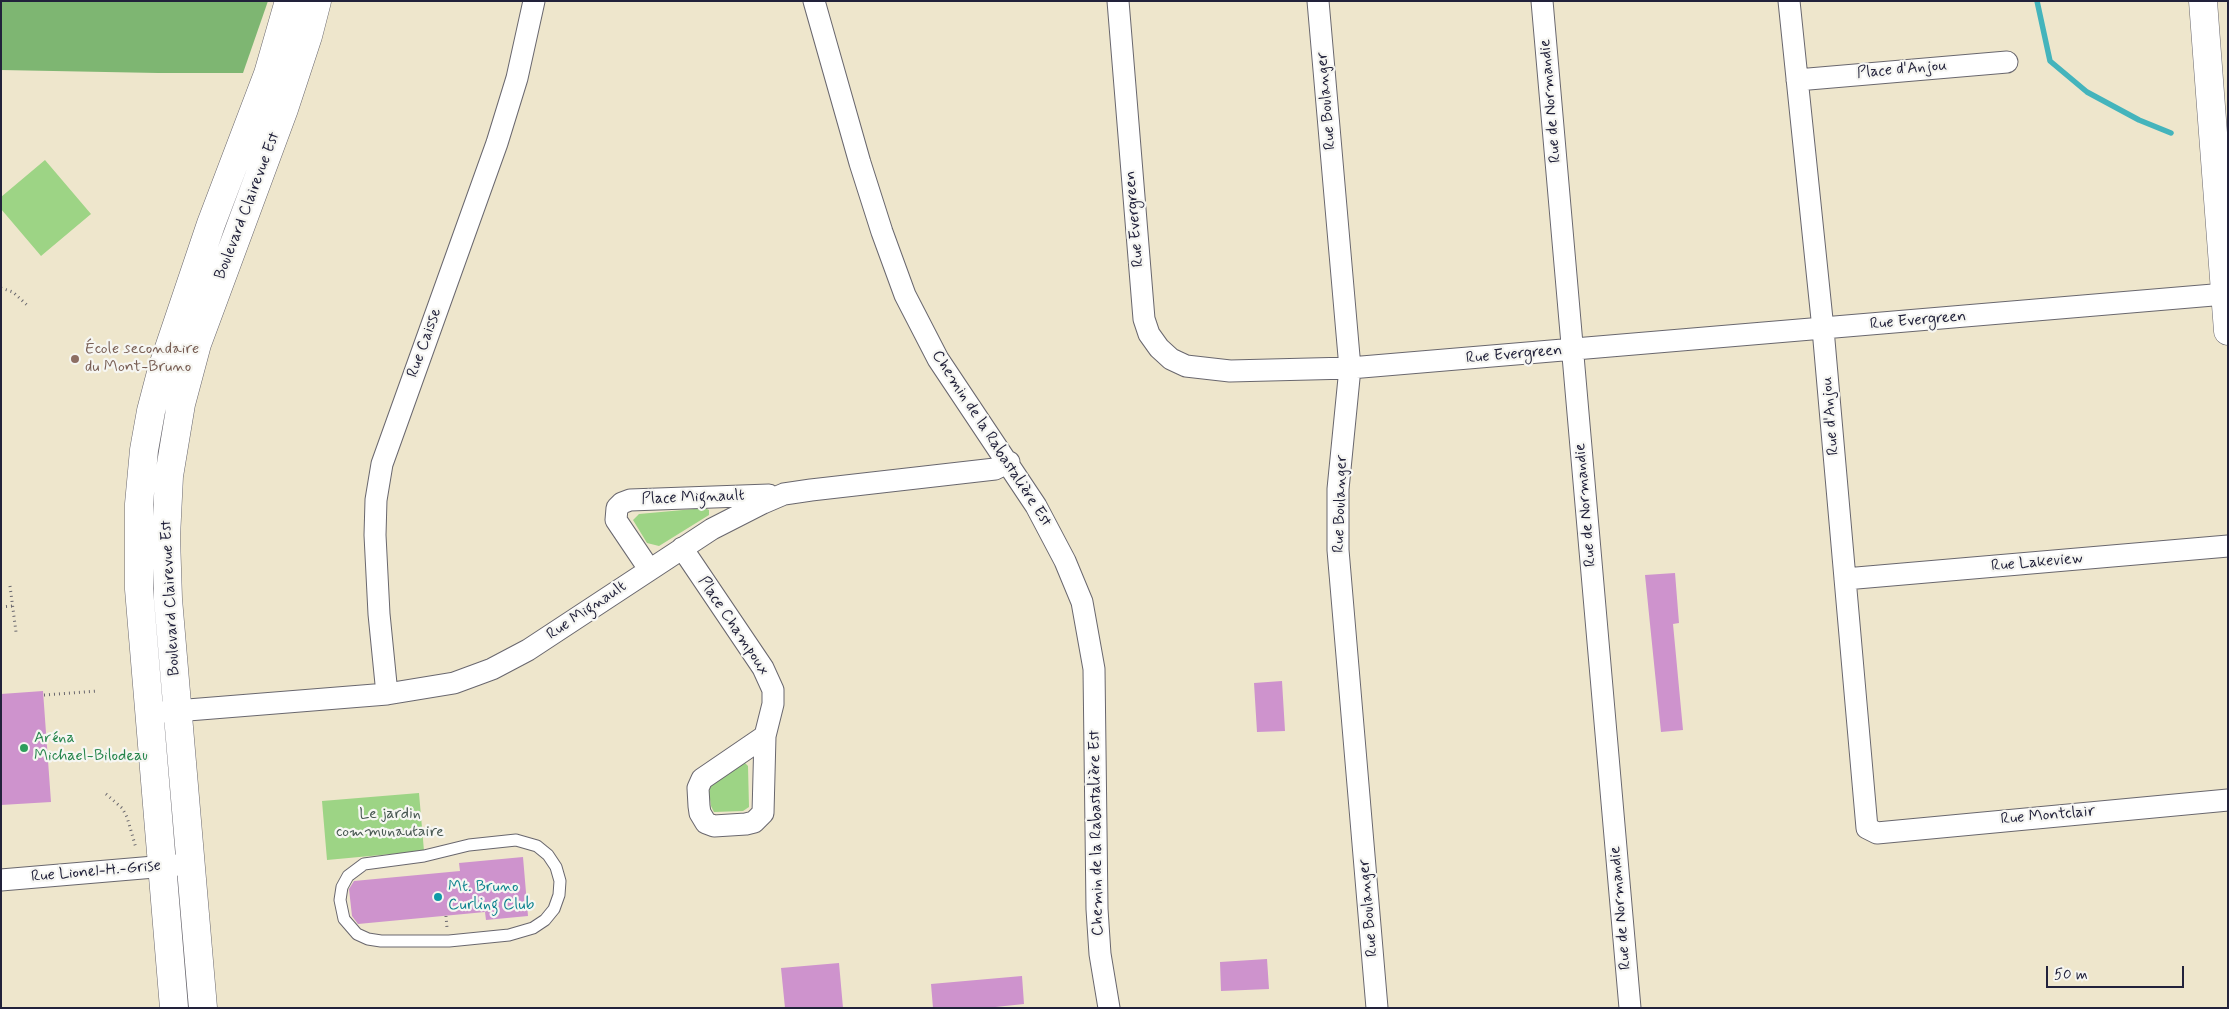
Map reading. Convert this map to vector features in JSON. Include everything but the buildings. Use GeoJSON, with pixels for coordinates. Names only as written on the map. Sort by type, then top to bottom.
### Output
{"type":"FeatureCollection","features":[{"type":"Feature","properties":{"kind":"street","name":"Boulevard Clairevue Est"},"geometry":{"type":"LineString","coordinates":[[174,1008],[164,866],[139,589],[139,504],[151,411],[182,306],[268,74],[289,1]]}},
{"type":"Feature","properties":{"kind":"street","name":"Boulevard Clairevue Est"},"geometry":{"type":"LineString","coordinates":[[203,1008],[168,599],[166,537],[169,476],[181,404],[197,344],[297,72],[317,1]]}},
{"type":"Feature","properties":{"kind":"street","name":"Rue Caisse"},"geometry":{"type":"LineString","coordinates":[[387,694],[379,614],[375,535],[376,500],[382,464],[506,117],[525,47],[534,1]]}},
{"type":"Feature","properties":{"kind":"street","name":"Chemin de la Rabastalière Est"},"geometry":{"type":"LineString","coordinates":[[814,1],[863,173],[902,287],[938,359],[1009,462],[1044,519],[1065,560],[1082,602],[1089,632],[1096,693],[1098,932],[1110,1008]]}},
{"type":"Feature","properties":{"kind":"street","name":"Rue Evergreen"},"geometry":{"type":"LineString","coordinates":[[1118,1],[1142,310],[1146,326],[1154,341],[1171,359],[1195,368],[1230,370],[1350,368],[1572,351],[2225,294]]}},
{"type":"Feature","properties":{"kind":"street","name":"Rue Boulanger"},"geometry":{"type":"LineString","coordinates":[[1318,1],[1350,368],[1338,489],[1338,550],[1377,1008]]}},
{"type":"Feature","properties":{"kind":"street","name":"Rue de Normandie"},"geometry":{"type":"LineString","coordinates":[[1542,1],[1630,1008]]}},
{"type":"Feature","properties":{"kind":"street","name":"Rue d'Anjou"},"geometry":{"type":"LineString","coordinates":[[1789,1],[1824,329],[1866,807],[1866,825],[1869,830]]}},
{"type":"Feature","properties":{"kind":"street"},"geometry":{"type":"LineString","coordinates":[[2203,1],[2228,331]]}},
{"type":"Feature","properties":{"kind":"street","name":"Place d'Anjou"},"geometry":{"type":"LineString","coordinates":[[1797,80],[2007,62]]}},
{"type":"Feature","properties":{"kind":"street","name":"Rue Mignault"},"geometry":{"type":"LineString","coordinates":[[150,713],[387,694],[454,683],[498,666],[546,639],[682,548],[747,510],[784,494],[850,484],[995,469],[1009,462]]}},
{"type":"Feature","properties":{"kind":"street","name":"Place Mignault"},"geometry":{"type":"LineString","coordinates":[[649,570],[616,520],[617,508],[622,503],[630,500],[784,494]]}},
{"type":"Feature","properties":{"kind":"street","name":"Rue Lakeview"},"geometry":{"type":"LineString","coordinates":[[1845,579],[2228,546]]}},
{"type":"Feature","properties":{"kind":"street","name":"Place Champoux"},"geometry":{"type":"LineString","coordinates":[[682,548],[770,680],[773,704],[765,736]]}},
{"type":"Feature","properties":{"kind":"street","name":"Rue Montclair"},"geometry":{"type":"LineString","coordinates":[[1869,830],[1877,833],[2228,800]]}},
{"type":"Feature","properties":{"kind":"street","name":"Rue Lionel-H.-Grise"},"geometry":{"type":"LineString","coordinates":[[1,880],[191,864]]}},
{"type":"Feature","properties":{"kind":"lane"},"geometry":{"type":"LineString","coordinates":[[516,840],[537,846],[548,855],[556,867],[560,888],[554,909],[545,920],[533,928],[509,935],[449,941],[381,941],[362,937],[348,925],[342,913],[340,900],[345,882],[353,871],[370,862],[424,856],[469,845],[516,840]]}},
{"type":"Feature","properties":{"kind":"path"},"geometry":{"type":"LineString","coordinates":[[1,288],[13,292],[28,306]]}},
{"type":"Feature","properties":{"kind":"path"},"geometry":{"type":"LineString","coordinates":[[10,586],[16,632]]}},
{"type":"Feature","properties":{"kind":"path"},"geometry":{"type":"LineString","coordinates":[[1,607],[12,606]]}},
{"type":"Feature","properties":{"kind":"path"},"geometry":{"type":"LineString","coordinates":[[44,695],[98,691]]}},
{"type":"Feature","properties":{"kind":"path"},"geometry":{"type":"LineString","coordinates":[[106,794],[122,808],[139,853]]}},
{"type":"Feature","properties":{"kind":"green space"},"geometry":{"type":"Polygon","coordinates":[[[1,1],[268,1],[243,73],[158,73],[1,70],[1,1]]]}},
{"type":"Feature","properties":{"kind":"green space"},"geometry":{"type":"Polygon","coordinates":[[[45,160],[91,214],[41,256],[1,209],[1,197],[45,160]]]}},
{"type":"Feature","properties":{"kind":"green space"},"geometry":{"type":"Polygon","coordinates":[[[705,508],[709,510],[709,515],[659,546],[647,543],[633,520],[639,514],[705,508]]]}},
{"type":"Feature","properties":{"kind":"green space"},"geometry":{"type":"Polygon","coordinates":[[[744,762],[748,766],[749,807],[743,811],[714,812],[709,792],[711,785],[744,762]]]}},
{"type":"Feature","properties":{"kind":"green space","name":"Le jardin communautaire"},"geometry":{"type":"Polygon","coordinates":[[[419,793],[424,851],[327,860],[322,801],[419,793]]]}},
{"type":"Feature","properties":{"kind":"waterway"},"geometry":{"type":"LineString","coordinates":[[2037,1],[2050,61],[2087,92],[2139,120],[2171,133]]}},
{"type":"Feature","properties":{"kind":"place","name":"École secondaire du Mont-Bruno"},"geometry":{"type":"Point","coordinates":[75,359]}},
{"type":"Feature","properties":{"kind":"place","name":"Aréna Michael-Bilodeau"},"geometry":{"type":"Point","coordinates":[24,748]}},
{"type":"Feature","properties":{"kind":"place","name":"Mt. Bruno Curling Club"},"geometry":{"type":"Point","coordinates":[438,897]}}]}
